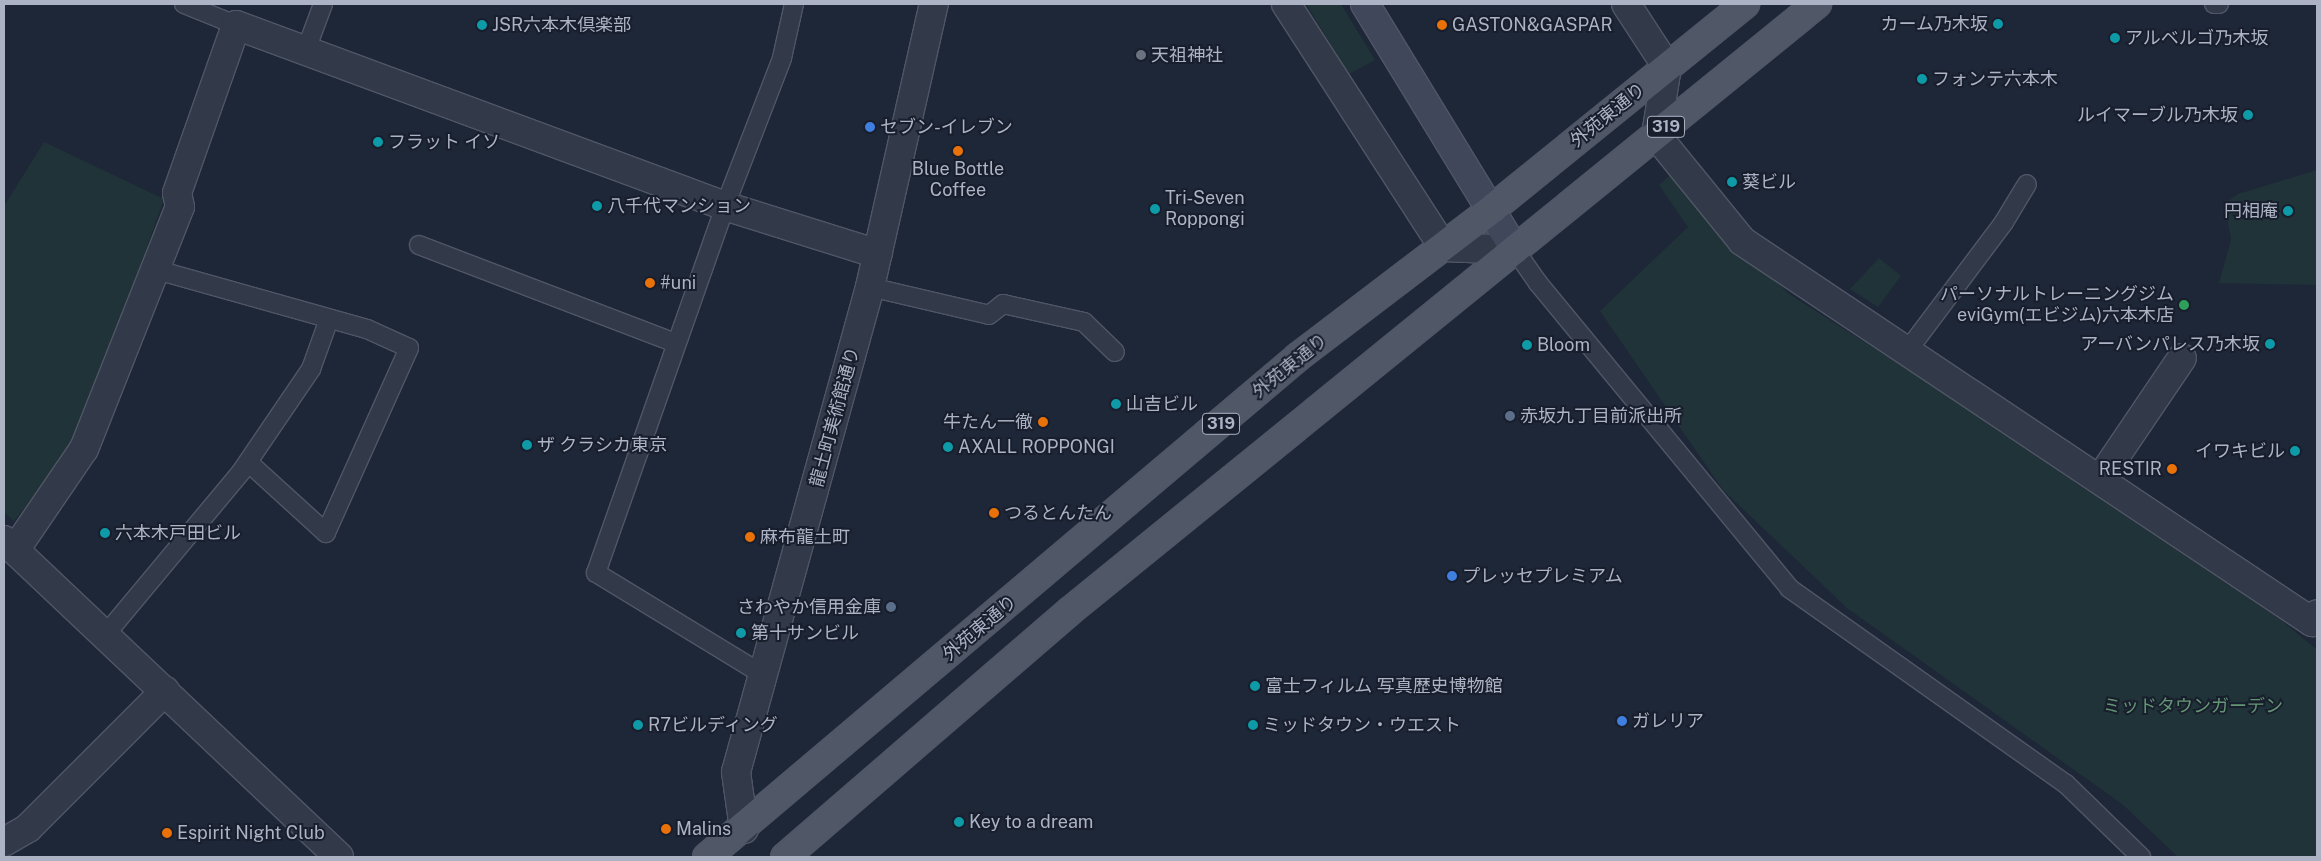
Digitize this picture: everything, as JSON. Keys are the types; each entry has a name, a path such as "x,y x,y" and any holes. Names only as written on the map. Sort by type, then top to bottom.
{"main road":[{"name":"外苑東通り","path":"707,857 744,829 1298,357 1492,209 1745,4"},
{"name":"319","path":"785,857 1070,611 1817,4"}],"street":[{"name":"龍土町美術館通り","path":"744,829 736,772 765,676 870,287 934,4"},
{"path":"1286,4 1443,247 1515,250"},
{"path":"1365,4 1492,209 1515,250"},
{"path":"1626,4 1667,67 1656,135 1742,241 1908,350 2312,622 2317,614"},
{"path":"339,857 106,634 9,545 84,449 157,270 180,207 177,193 236,25 725,206 878,254"},
{"path":"2100,479 2182,358"},
{"path":"4,842 28,828 165,691"}],"lane":[{"path":"184,4 236,25"},
{"path":"306,50 323,4"},
{"path":"765,676 596,573 725,206 782,58 794,4"},
{"path":"2214,4 2219,4"},
{"path":"1908,350 2004,222 2027,184"},
{"path":"418,245 676,343"},
{"path":"1515,250 1538,283 1789,588 2066,784 2141,857"},
{"path":"157,270 368,329 409,348 326,533 248,462"},
{"path":"870,287 989,315 1003,304 1084,322 1115,352"},
{"path":"106,634 248,462 311,369 329,319"}],"green space":[{"path":"1306,4 1341,4 1375,60 1349,74"},
{"path":"44,142 164,199 78,441 14,521 4,512 4,206"},
{"name":"ミッドタウンガーデン","path":"1677,169 1779,271 1772,278 1789,294 1952,398 1991,416 1985,422 2281,620 2317,650 2317,857 2178,857 2122,804 1847,608 1723,490 1600,311 1688,227 1659,185"},
{"path":"2317,170 2317,285 2219,283 2231,240 2225,203 2238,194"},
{"path":"1879,258 1901,276 1878,307 1850,289"}],"place":[{"name":"カーム乃木坂","path":"1998,24"},
{"name":"JSR六本木倶楽部","path":"482,25"},
{"name":"GASTON&GASPAR","path":"1442,25"},
{"name":"アルベルゴ乃木坂","path":"2115,38"},
{"name":"天祖神社","path":"1141,55"},
{"name":"フォンテ六本木","path":"1922,79"},
{"name":"ルイマーブル乃木坂","path":"2248,115"},
{"name":"セブン-イレブン","path":"870,127"},
{"name":"フラット イソ","path":"378,142"},
{"name":"Blue Bottle Coffee","path":"958,151"},
{"name":"葵ビル","path":"1732,182"},
{"name":"八千代マンション","path":"597,206"},
{"name":"Tri-Seven Roppongi","path":"1155,209"},
{"name":"円相庵","path":"2288,211"},
{"name":"#uni","path":"650,283"},
{"name":"パーソナルトレーニングジム eviGym(エビジム)六本木店","path":"2184,305"},
{"name":"アーバンパレス乃木坂","path":"2270,344"},
{"name":"Bloom","path":"1527,345"},
{"name":"山吉ビル","path":"1116,404"},
{"name":"赤坂九丁目前派出所","path":"1510,416"},
{"name":"牛たん一徹","path":"1043,422"},
{"name":"ザ クラシカ東京","path":"527,445"},
{"name":"AXALL ROPPONGI","path":"948,447"},
{"name":"イワキビル","path":"2295,451"},
{"name":"RESTIR","path":"2172,469"},
{"name":"つるとんたん","path":"994,513"},
{"name":"六本木戸田ビル","path":"105,533"},
{"name":"麻布龍土町","path":"750,537"},
{"name":"プレッセプレミアム","path":"1452,576"},
{"name":"さわやか信用金庫","path":"891,607"},
{"name":"第十サンビル","path":"741,633"},
{"name":"富士フィルム 写真歴史博物館","path":"1255,686"},
{"name":"ガレリア","path":"1622,721"},
{"name":"R7ビルディング","path":"638,725"},
{"name":"ミッドタウン・ウエスト","path":"1253,725"},
{"name":"Key to a dream","path":"959,822"},
{"name":"Malins","path":"666,829"},
{"name":"Espirit Night Club","path":"167,833"}]}
